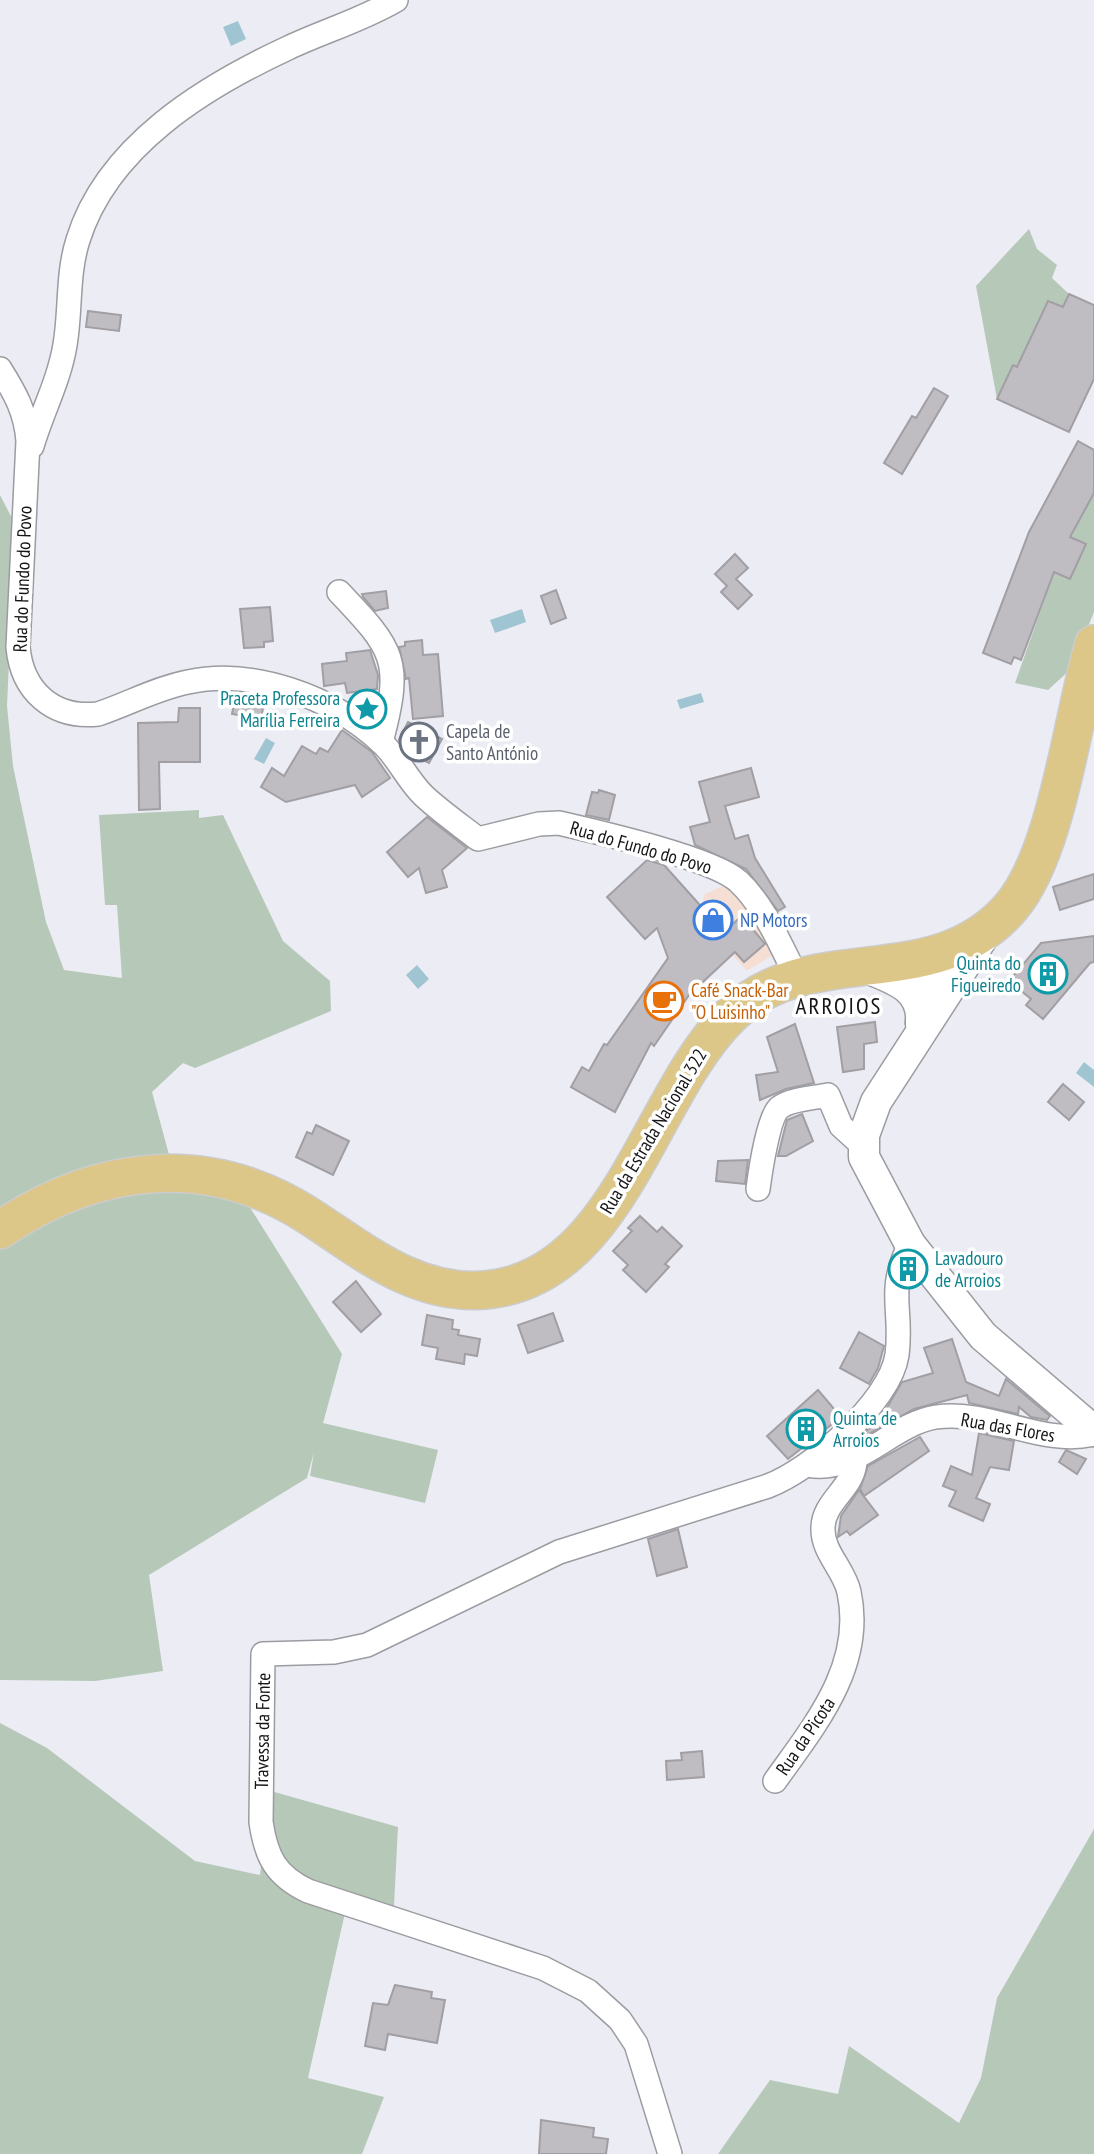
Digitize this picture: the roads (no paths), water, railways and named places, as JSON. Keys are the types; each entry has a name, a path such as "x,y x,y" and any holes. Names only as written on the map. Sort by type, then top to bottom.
{"main road":[{"name":"Rua da Estrada Nacional 322","path":"0,1230 35,1208 83,1186 145,1174 187,1173 231,1181 271,1196 298,1209 371,1258 419,1281 465,1290 513,1284 558,1261 601,1217 697,1057 729,1017 758,994 797,977 931,957 960,946 990,926 1018,897 1042,848 1094,644"}],"street":[{"path":"28,459 62,364 71,269 78,241 94,203 121,162 163,124 246,68 396,0"},
{"name":"Rua do Fundo do Povo","path":"0,369 22,406 27,422 28,459 18,647 24,676 40,698 68,714 83,716 98,714 186,682 242,679 283,689 321,703 359,725 380,742 423,795 478,839 539,824 559,824 704,863 728,873 751,896 797,977"},
{"path":"339,592 381,636 388,651 391,699 380,742"},
{"path":"990,926 870,1113 863,1146 867,1166 910,1244 983,1336 1094,1432"},
{"path":"924,1026 931,957"},
{"path":"864,967 911,990 920,1004 924,1026"},
{"path":"758,1189 762,1160 776,1112 782,1106 828,1095 841,1126 863,1146"},
{"name":"Travessa da Fonte","path":"670,2154 636,2044 620,2020 588,1991 543,1968 308,1891 281,1875 264,1844 261,1822 262,1654 334,1651 367,1645 559,1552 768,1486 808,1465 872,1403 891,1373 897,1349 896,1278 910,1244"},
{"name":"Rua das Flores","path":"808,1465 831,1465 855,1457 918,1423 938,1417 972,1419 1065,1437 1094,1432"},
{"name":"Rua da Picota","path":"775,1781 825,1711 842,1674 850,1633 850,1600 848,1586 825,1544 822,1530 828,1510 852,1479 855,1457"}],"water":[{"path":"238,21 246,39 231,46 223,27"},
{"path":"522,609 526,622 495,633 490,620"},
{"path":"701,693 704,702 680,709 677,700"},
{"path":"266,738 275,743 264,764 254,759"},
{"path":"417,965 429,979 418,989 406,975"},
{"path":"1084,1062 1094,1070 1094,1087 1076,1073"}],"place":[{"name":"Praceta Professora Marília Ferreira","path":"367,709"},
{"name":"Capela de Santo António","path":"419,742"},
{"name":"NP Motors","path":"713,920"},
{"name":"Quinta do Figueiredo","path":"1048,974"},
{"name":"Café Snack-Bar \"O Luisinho\"","path":"664,1001"},
{"name":"Lavadouro de Arroios","path":"908,1269"},
{"name":"Quinta de Arroios","path":"806,1429"}],"district":[{"name":"ARROIOS","path":"839,1005"}]}
